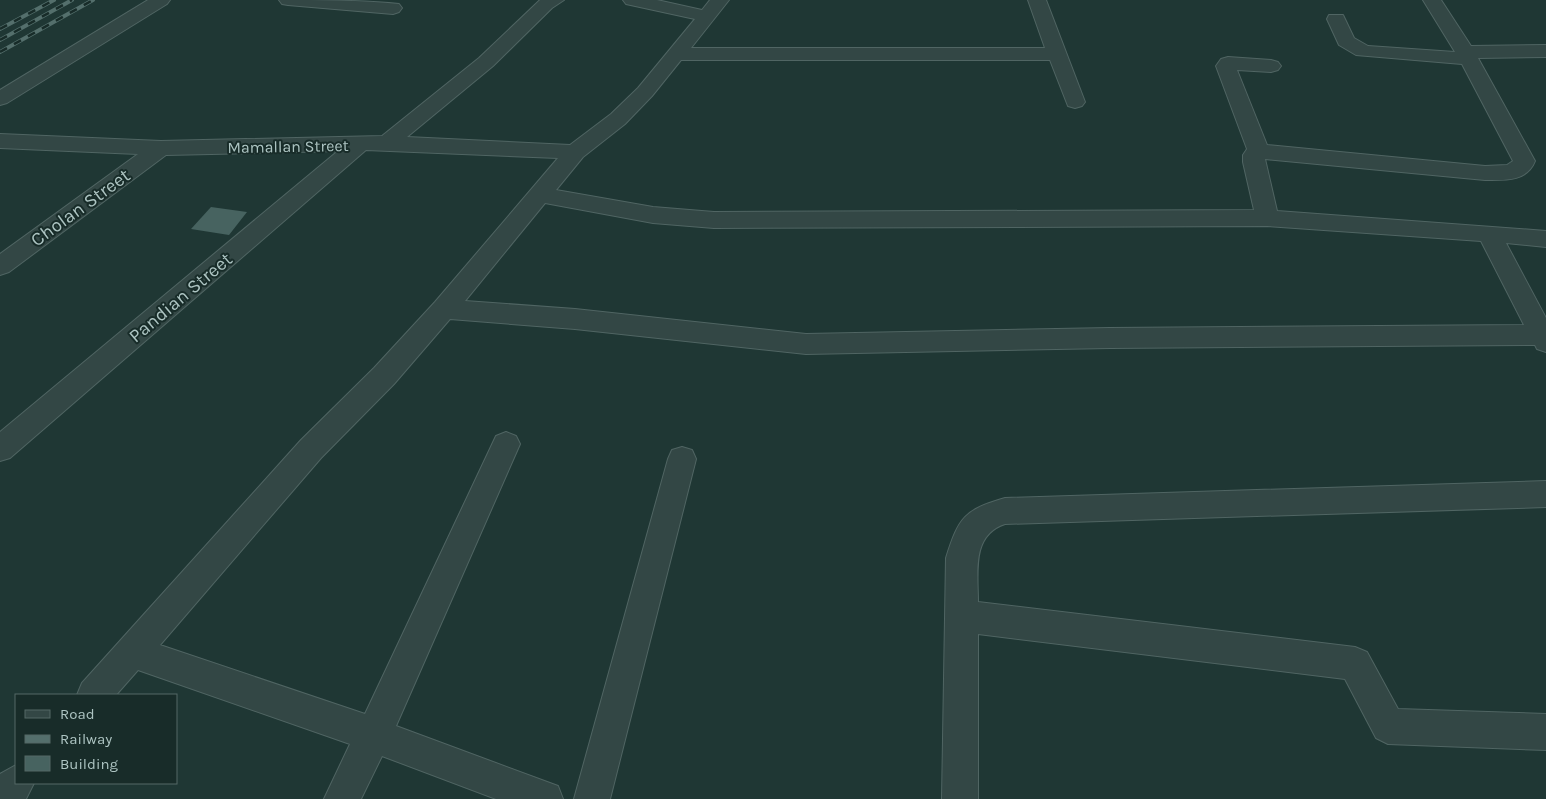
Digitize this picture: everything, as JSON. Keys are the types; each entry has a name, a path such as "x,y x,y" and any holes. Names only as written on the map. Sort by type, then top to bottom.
{"street":[{"path":"0,99 160,0"},
{"path":"288,0 393,8"},
{"path":"387,143 486,62 546,4 555,0"},
{"path":"632,0 713,8"},
{"path":"1037,0 1075,102"},
{"path":"1267,218 1254,162 1254,155 1259,151 1485,174 1518,170 1524,161 1468,55 1432,0"},
{"path":"95,694 311,449 384,376 444,309 575,152 632,106 713,8"},
{"path":"1336,19 1346,41 1362,51 1468,55 1546,51"},
{"path":"674,54 1057,54"},
{"path":"1259,151 1226,66 1228,63 1272,66"},
{"name":"Mamallan Street","path":"0,141 161,148 387,143 575,152"},
{"name":"Pandian Street","path":"0,449 359,145"},
{"name":"Cholan Street","path":"0,266 161,148"},
{"path":"539,194 653,215 714,220 1267,218 1546,238"},
{"path":"444,309 575,319 806,344 1120,338 1544,339 1489,233"},
{"path":"342,799 374,735 506,444"},
{"path":"592,799 682,459"},
{"path":"960,799 962,558 968,535 982,517 1005,511 1546,494"},
{"path":"962,616 1355,664 1388,726 1546,732"},
{"path":"132,652 374,735 545,799"},
{"path":"2,799 15,784"}],"building":[{"path":"211,207 247,212 229,235 191,229"}],"railway":[{"path":"0,29 54,0"},
{"path":"0,40 72,0"},
{"path":"0,52 93,0"}]}
